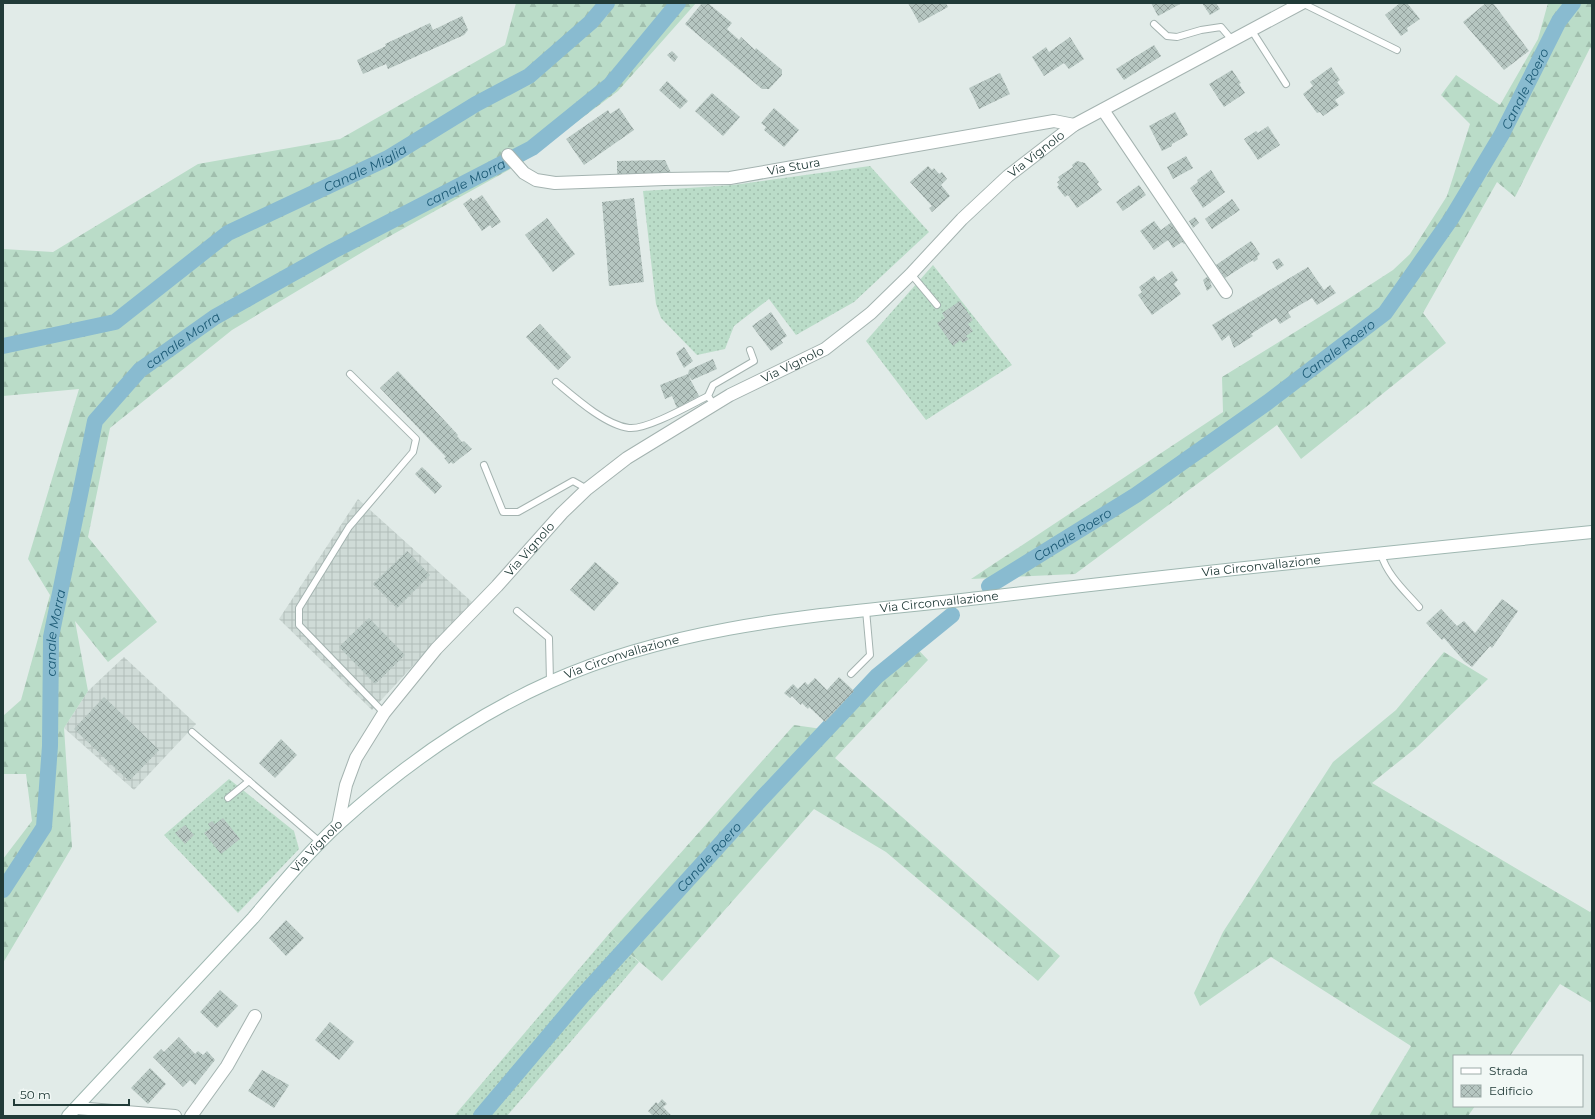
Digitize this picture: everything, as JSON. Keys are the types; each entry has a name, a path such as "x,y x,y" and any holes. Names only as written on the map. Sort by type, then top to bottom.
{"street":[{"name":"Via Vignolo","path":"72,1112 338,825 346,785 356,758 384,713 436,649 497,586 562,513 587,489 628,458 711,401 730,395 825,349 871,313 911,274 962,219 1008,176 1074,125 1302,3"},
{"path":"1103,110 1226,292"},
{"name":"Via Stura","path":"508,155 524,173 536,180 555,183 730,178 1054,121 1074,125"},
{"name":"Via Circonvallazione","path":"338,825 380,788 450,738 504,705 550,682 615,656 670,641 784,619 1162,577 1592,532"},
{"path":"192,1116 227,1066 255,1016"},
{"name":"Via Vignolo","path":"72,1112 175,1116"}],"lane":[{"path":"1302,3 1397,50"},
{"path":"1154,24 1168,36 1177,37 1221,26 1232,40"},
{"path":"1252,31 1286,84"},
{"path":"911,274 937,304"},
{"path":"556,382 580,403 616,425 630,428 650,424 711,401 713,385 754,361 750,350"},
{"path":"350,374 416,439 413,452 349,527 299,608 299,625 384,713"},
{"path":"484,465 503,512 518,512 573,481 587,489"},
{"path":"1381,554 1383,562 1391,575 1419,607"},
{"path":"851,674 870,655 866,610"},
{"path":"518,611 549,638 550,682"},
{"path":"192,732 321,843"},
{"path":"228,798 249,781"}],"shaded area":[{"path":"358,499 472,602 372,710 279,619"},
{"path":"124,657 196,724 134,790 64,728 88,691"}],"green space":[{"path":"516,3 696,3 618,91 523,162 381,241 232,330 110,428 88,537 157,622 108,662 75,621 88,691 64,728 72,847 3,963 3,859 32,821 26,774 3,774 3,716 21,700 50,595 28,559 79,389 3,396 3,249 53,252 198,164 340,139 505,45"},
{"path":"1548,3 1592,3 1592,49 1590,48 1515,197 1497,182 1423,313 1446,343 1301,459 1277,425 1075,574 971,579 1223,412 1222,377 1393,270 1410,254 1447,196 1470,124 1441,95 1456,75 1500,105 1538,39"},
{"path":"870,166 929,232 854,302 796,335 769,299 734,326 725,349 697,355 661,318 656,304 643,191 733,185"},
{"path":"933,265 1012,365 926,420 866,341"},
{"path":"910,641 928,660 835,758 1060,956 1038,981 886,852 814,809 662,981 608,935 794,725 822,729 863,687 871,673"},
{"path":"1444,652 1488,679 1417,747 1372,783 1590,912 1592,910 1592,1003 1560,984 1511,1055 1453,1055 1453,1107 1474,1107 1468,1116 1369,1116 1411,1046 1271,957 1200,1006 1194,993 1223,932 1333,762 1396,710"},
{"path":"229,779 294,831 299,849 238,913 164,835"},
{"path":"608,935 639,962 507,1116 454,1116"}],"building":[{"path":"702,3 708,3 732,23 727,29 739,40 741,37 755,50 756,48 782,70 782,75 769,89 762,89 685,24"},
{"path":"908,3 946,3 948,7 919,23"},
{"path":"1151,3 1182,3 1158,16"},
{"path":"1202,3 1216,3 1220,9 1210,15"},
{"path":"1400,3 1407,3 1420,19 1407,28 1408,31 1401,36 1385,15"},
{"path":"1486,3 1493,3 1529,51 1504,70 1463,22"},
{"path":"462,16 468,30 464,35 388,69 386,64 363,74 357,60 386,46 385,44 430,23 433,30"},
{"path":"1070,37 1084,59 1069,69 1064,63 1044,76 1032,57 1046,47 1049,52"},
{"path":"1154,45 1161,56 1124,80 1116,69"},
{"path":"672,51 678,57 674,62 667,55"},
{"path":"1331,67 1340,80 1337,82 1345,93 1335,100 1339,105 1323,116 1320,112 1317,113 1303,94 1313,86 1310,82"},
{"path":"1232,70 1241,83 1239,84 1245,93 1224,107 1209,84"},
{"path":"1000,73 1010,94 979,109 969,88"},
{"path":"667,81 688,101 680,109 659,90"},
{"path":"712,93 740,117 723,136 695,111"},
{"path":"619,108 634,130 584,165 566,139 608,110 610,114"},
{"path":"774,108 799,130 784,147 764,130 766,127 761,123"},
{"path":"1175,112 1188,135 1162,151 1149,126"},
{"path":"1268,126 1280,145 1258,160 1244,139 1256,131 1258,133"},
{"path":"1186,156 1193,168 1173,179 1167,167"},
{"path":"665,160 671,173 617,176 617,161"},
{"path":"1077,161 1085,163 1099,182 1097,184 1102,190 1077,208 1068,195 1065,197 1057,187 1059,185 1057,182 1060,180 1058,177 1073,167 1072,165"},
{"path":"928,166 932,170 934,168 939,174 942,172 947,179 941,185 950,196 932,212 929,208 932,206 910,182"},
{"path":"1211,170 1225,192 1203,208 1190,188 1198,182 1197,180"},
{"path":"1139,185 1146,195 1123,211 1116,202"},
{"path":"482,195 501,222 492,228 490,225 482,231 463,204 471,198 473,201"},
{"path":"634,198 644,282 609,286 602,202"},
{"path":"1232,199 1240,210 1212,229 1205,219"},
{"path":"1195,217 1199,223 1193,228 1189,221"},
{"path":"547,218 575,254 553,272 525,235"},
{"path":"1154,221 1161,230 1173,221 1189,241 1184,244 1182,242 1173,248 1168,240 1154,250 1140,231"},
{"path":"1251,241 1260,254 1257,257 1258,259 1254,262 1253,260 1225,278 1216,265"},
{"path":"1279,258 1284,265 1277,270 1272,262"},
{"path":"1308,267 1324,290 1330,285 1336,293 1317,305 1312,298 1288,312 1291,317 1280,324 1276,318 1251,334 1253,336 1234,348 1229,335 1222,341 1212,325"},
{"path":"1172,271 1178,280 1174,284 1181,294 1152,315 1138,295 1142,292 1139,287 1154,276 1158,281"},
{"path":"1208,276 1212,287 1207,291 1203,280"},
{"path":"960,301 973,320 968,324 973,331 966,336 969,339 963,343 960,340 953,346 937,323 945,318 942,313"},
{"path":"771,312 787,336 781,340 783,343 771,351 752,326"},
{"path":"540,324 571,357 558,370 526,337"},
{"path":"684,347 693,361 684,368 676,353"},
{"path":"713,359 717,369 692,380 688,375 699,396 677,408 672,396 665,399 660,385 688,374 689,370"},
{"path":"398,371 458,435 457,436 462,442 464,441 472,449 453,464 451,462 449,464 444,458 446,457 380,388"},
{"path":"422,467 442,486 435,494 415,474"},
{"path":"407,551 430,575 397,608 373,584"},
{"path":"595,562 619,583 594,611 570,590"},
{"path":"1502,599 1518,611 1492,648 1490,646 1472,667 1464,661 1444,638 1442,640 1426,623 1441,609 1457,626 1464,621 1475,633"},
{"path":"369,618 405,655 375,684 339,647"},
{"path":"839,677 854,691 825,722 809,707 808,709 802,703 801,705 792,696 790,698 784,693 793,684 798,689 805,682 808,685 815,678 827,690"},
{"path":"104,697 159,750 129,781 74,729"},
{"path":"281,739 297,755 275,778 259,763"},
{"path":"223,818 240,839 221,854 204,833 211,828 208,824 212,821 215,824"},
{"path":"185,825 194,835 185,844 175,833"},
{"path":"286,920 304,938 286,956 269,938"},
{"path":"220,990 238,1006 217,1028 200,1012"},
{"path":"330,1022 354,1042 339,1060 315,1040"},
{"path":"179,1037 195,1054 198,1051 203,1055 207,1051 215,1060 195,1085 190,1080 183,1087 153,1057 161,1049 164,1052"},
{"path":"150,1068 166,1084 148,1104 131,1088"},
{"path":"262,1070 289,1085 274,1108 248,1091"},
{"path":"662,1099 667,1104 663,1107 672,1116 653,1116 648,1111 656,1102 658,1104"}],"waterway":[{"name":"Canale Miglia","path":"3,346 115,322 228,233 388,158 476,104 529,76 591,22 607,3"},
{"name":"canale Morra","path":"3,890 44,827 50,746 51,637 95,421 140,370 215,317 333,251 532,148 610,85 678,3"},
{"name":"Canale Roero","path":"989,586 1136,495 1268,402 1385,313 1451,219 1502,134 1559,21 1573,3"},
{"name":"Canale Roero","path":"481,1116 583,995 764,796 877,676 952,615"}]}
